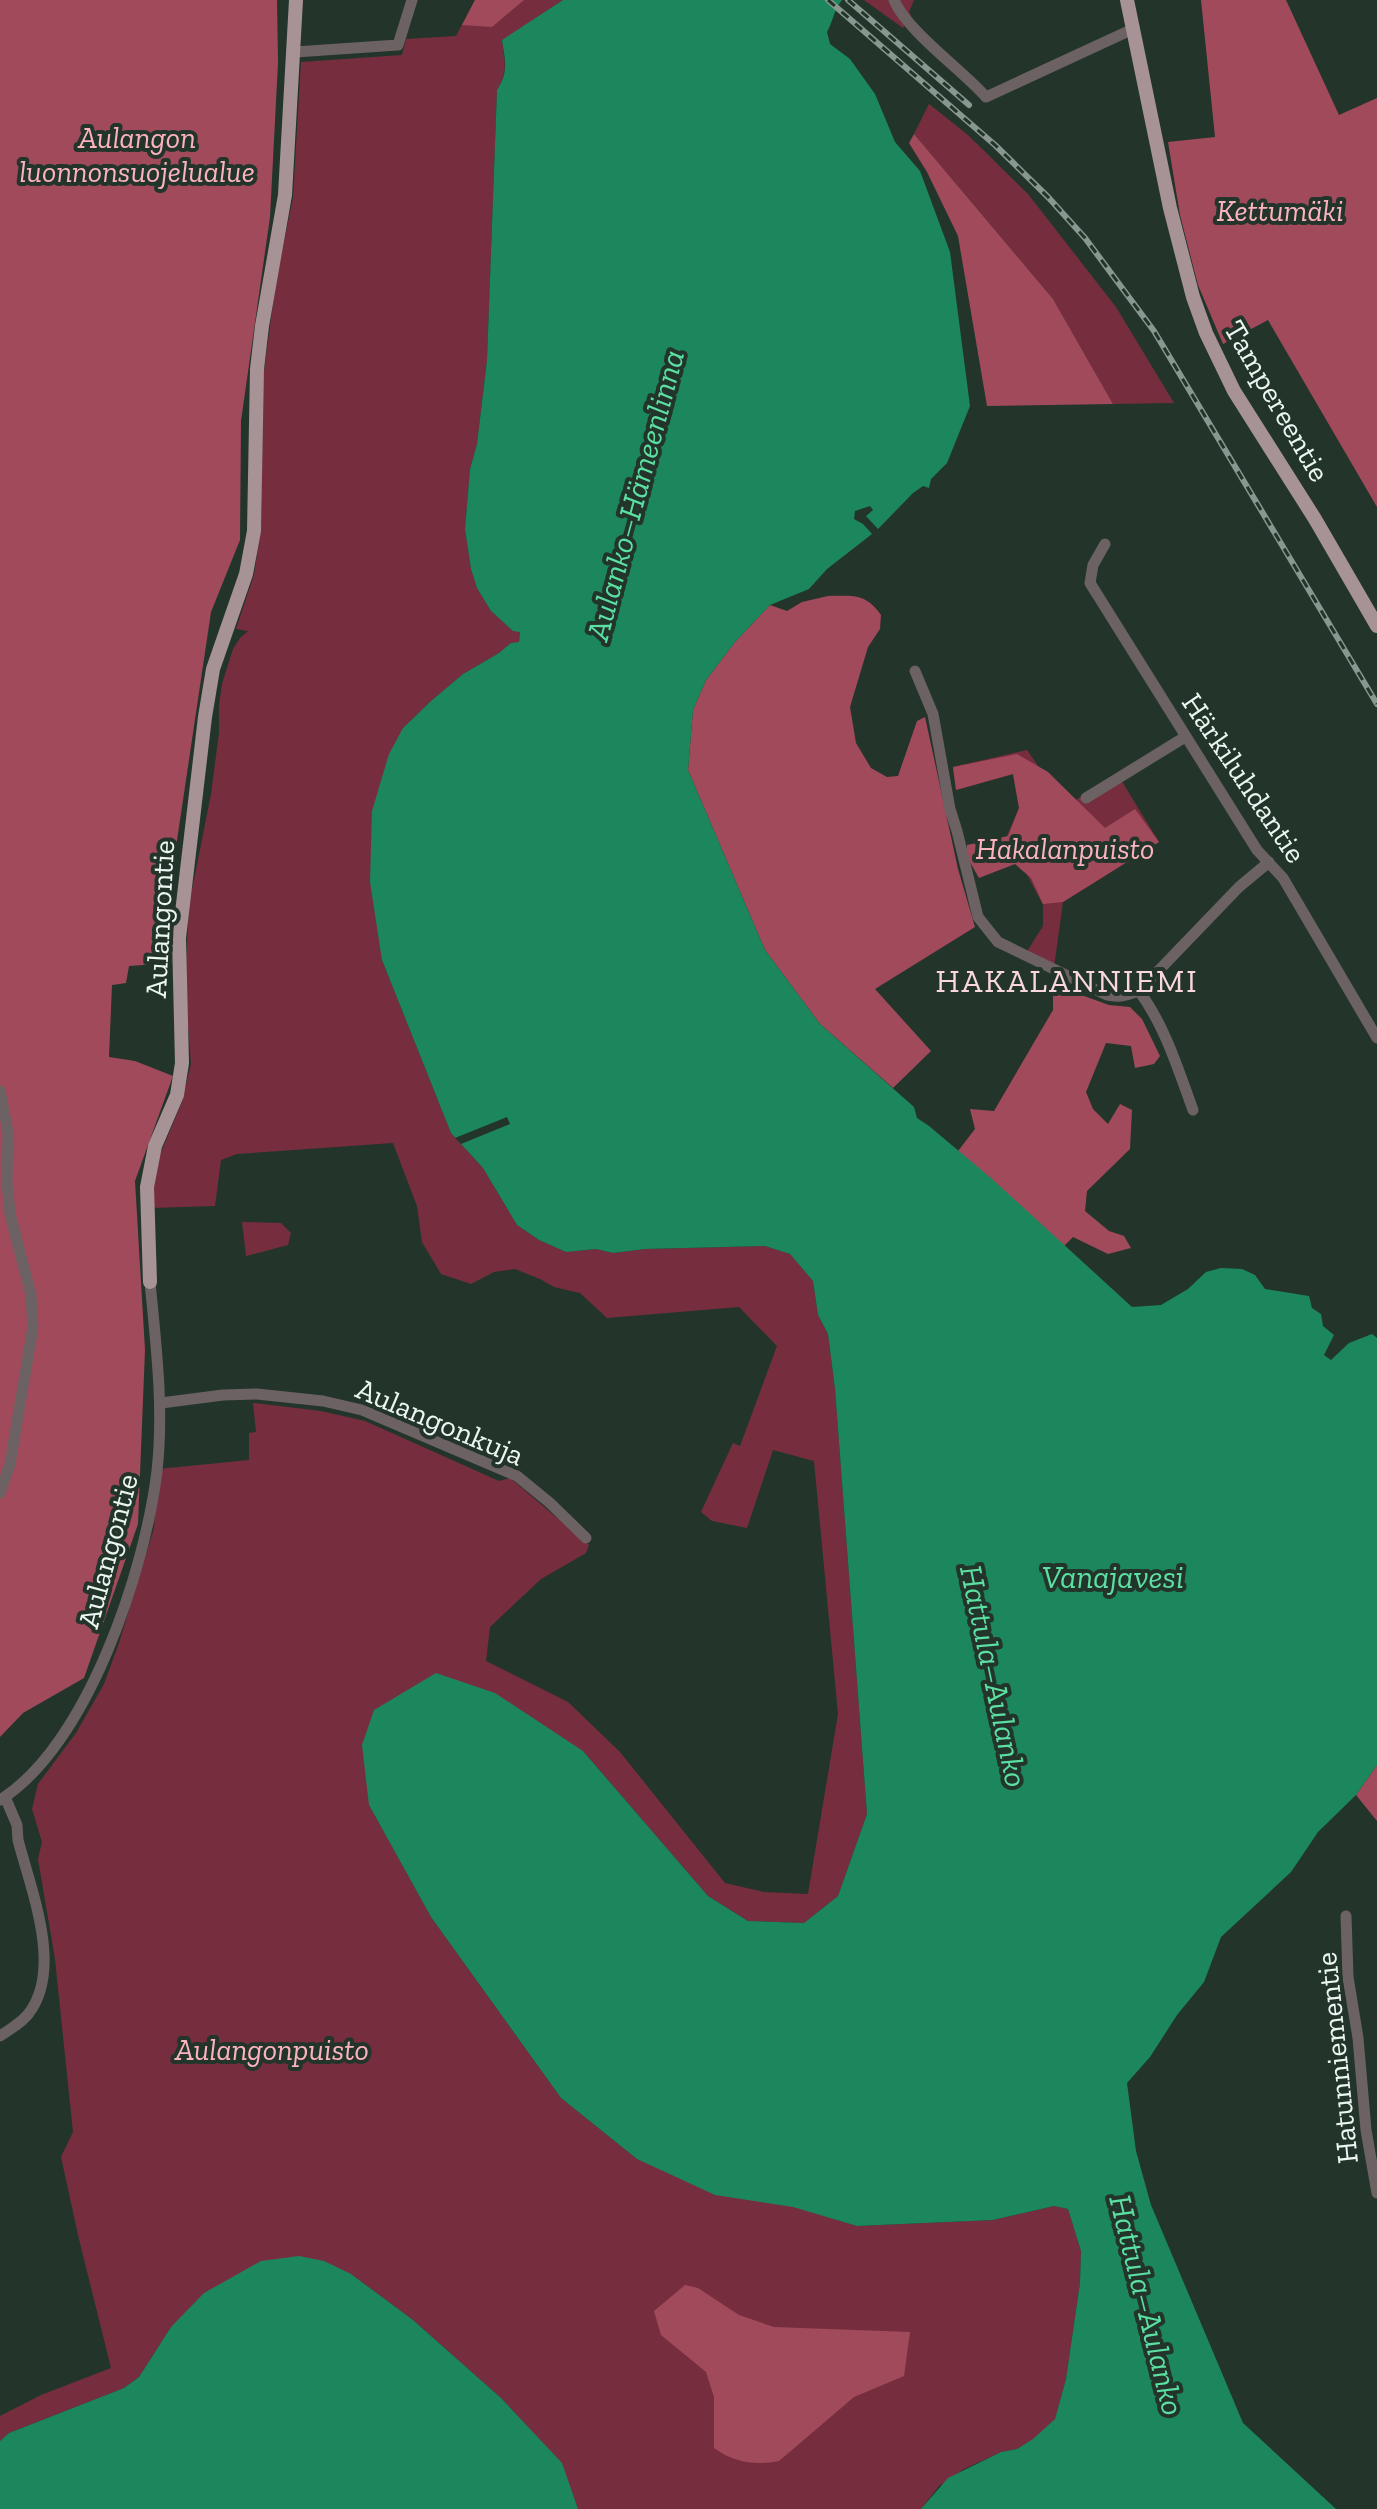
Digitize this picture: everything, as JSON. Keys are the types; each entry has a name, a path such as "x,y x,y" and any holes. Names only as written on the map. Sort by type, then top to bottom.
{"main road":[{"name":"Aulangontie","path":"150,1282 147,1187 155,1146 177,1095 182,1063 179,938 205,717 213,669 246,574 254,531 257,369 285,195 296,0"},
{"name":"Tampereentie","path":"1127,0 1170,208 1193,297 1206,333 1234,391 1315,519 1377,626"}],"street":[{"path":"295,52 398,45 412,0"},
{"path":"894,0 901,13 986,97 1133,29"},
{"name":"Härkiluhdantie","path":"1105,544 1093,565 1090,583 1257,850 1283,878 1377,1038"},
{"path":"915,671 933,714 950,809 978,917 998,942 1107,995 1116,997 1139,991 1229,897 1269,862"},
{"path":"1086,798 1185,737"},
{"path":"1139,991 1176,1061 1193,1110"},
{"path":"0,1091 8,1132 10,1214 31,1295 33,1327 10,1464 0,1493"},
{"name":"Aulangontie","path":"2,1799 55,1746 87,1695 111,1643 133,1578 151,1510 161,1403 150,1282"},
{"name":"Aulangonkuja","path":"161,1403 257,1394 323,1401 362,1410 517,1476 586,1538"},
{"path":"0,2036 30,2012 44,1979 41,1931 17,1825 2,1799"},
{"name":"Hatunniementie","path":"1346,1916 1348,1977 1358,2038 1366,2130 1377,2193"}],"green space":[{"name":"Aulangon luonnonsuojelualue","path":"0,0 277,0 278,63 270,217 241,421 240,540 211,612 172,874 172,963 129,966 126,983 112,985 109,1057 135,1061 173,1076 135,1181 145,1350 138,1524 84,1678 23,1713 0,1737"},
{"name":"Aulangonpuisto","path":"475,0 563,0 502,41 505,66 497,90 487,360 477,444 470,469 465,529 477,588 491,611 513,631 520,631 519,643 511,643 463,674 403,728 382,960 451,1133 483,1168 517,1225 539,1240 566,1252 596,1249 613,1253 645,1249 765,1246 790,1254 813,1281 818,1315 828,1334 835,1389 867,1814 838,1896 804,1923 748,1921 708,1896 583,1751 369,1805 431,1917 561,2098 637,2159 857,2226 993,2220 1054,2206 1068,2209 1081,2251 1080,2283 1066,2379 1055,2419 1033,2440 1017,2449 1001,2452 964,2469 939,2486 921,2509 578,2509 561,2463 501,2398 413,2320 351,2274 171,2327 139,2377 124,2388 9,2433 0,2441 0,2416 41,2395 111,2368 61,2157 73,2132 55,1959 38,1859 42,1842 32,1809 38,1784 76,1733 104,1684 154,1528 158,1469 249,1460 249,1433 256,1432 253,1403 321,1411 365,1421 499,1481 510,1478 589,1545 586,1553 541,1579 490,1627 486,1661 568,1702 620,1752 725,1883 764,1892 808,1894 838,1714 814,1461 773,1450 747,1528 712,1521 701,1512 733,1443 740,1446 777,1346 739,1307 607,1318 580,1293 554,1287 515,1269 494,1272 471,1284 441,1274 422,1242 417,1206 393,1143 237,1154 221,1160 215,1206 151,1208 151,1190 159,1157 182,1102 191,1064 185,987 189,905 211,794 222,684 233,649 248,631 236,629 254,575 261,529 263,379 276,281 293,198 301,62 402,55 406,39 456,36"},
{"path":"475,0 524,0 492,27 462,25"},
{"path":"864,0 914,0 909,12 911,15 903,28"},
{"name":"Kettumäki","path":"1201,0 1286,0 1339,115 1377,98 1377,507 1268,320 1223,344 1198,285 1180,215 1168,142 1215,137"},
{"path":"929,104 968,135 1028,194 1116,307 1174,403 1113,404 1053,299 914,134"},
{"path":"914,134 1053,299 1113,404 987,406 958,236 927,172 909,143"},
{"path":"828,596 864,599 881,615 880,629 868,647 850,707 856,743 871,768 887,777 898,776 917,721 925,717 958,869 975,927 875,989 931,1051 893,1088 820,1024 765,950 688,770 693,710 706,680 735,642 770,605 787,611 802,602"},
{"name":"Hakalanpuisto","path":"1027,750 1066,806 1121,780 1159,842 1063,902 1054,967 1026,953 1043,926 1043,905 1007,836 1019,808 1013,774 956,790 953,767"},
{"name":"Hakalanpuisto","path":"1017,754 1048,772 1105,828 1135,809 1159,842 1063,902 1043,904 1031,878 1015,864 979,878 967,857 967,845 1008,836 1019,808 1013,774 956,790 953,767"},
{"path":"1059,987 1109,1005 1130,1007 1142,1019 1160,1056 1154,1064 1135,1068 1131,1046 1106,1043 1086,1092 1093,1109 1108,1124 1120,1104 1132,1110 1130,1149 1087,1191 1085,1211 1109,1231 1124,1236 1131,1248 1108,1254 1073,1237 1064,1246 958,1151 975,1129 970,1109 994,1111 1053,1010 1053,995"},
{"path":"242,1222 281,1223 291,1233 288,1245 246,1256"},
{"path":"1377,1765 1377,1821 1356,1795"},
{"path":"685,2285 698,2288 739,2315 774,2327 910,2332 904,2376 854,2397 779,2461 753,2463 729,2457 714,2448 714,2397 706,2372 661,2335 654,2311"}],"water":[{"name":"Vanajavesi","path":"563,0 842,0 827,32 830,44 850,59 875,94 895,142 920,171 950,252 970,406 947,463 931,479 929,488 923,486 913,493 878,529 866,516 873,510 870,506 855,511 854,519 872,534 827,569 809,589 770,605 735,642 706,680 693,710 688,770 765,950 820,1024 914,1107 917,1118 991,1178 1132,1307 1161,1305 1188,1289 1206,1272 1221,1268 1242,1269 1255,1275 1265,1289 1309,1296 1312,1308 1321,1314 1323,1326 1334,1335 1324,1355 1331,1360 1349,1343 1372,1334 1377,1338 1377,1765 1356,1795 1318,1832 1291,1872 1221,1937 1204,1982 1177,2015 1150,2057 1127,2083 1136,2151 1151,2205 1243,2423 1336,2509 921,2509 948,2478 1001,2452 1017,2449 1055,2419 1066,2379 1080,2283 1081,2251 1068,2209 1054,2206 993,2220 857,2226 793,2207 715,2195 637,2159 561,2098 431,1917 369,1805 362,1745 374,1710 436,1673 495,1693 583,1751 708,1896 748,1921 804,1923 838,1896 867,1814 835,1389 828,1334 818,1315 813,1281 790,1254 765,1246 645,1249 613,1253 596,1249 566,1252 539,1240 517,1225 483,1168 451,1133 382,960 370,882 372,811 389,754 403,728 431,701 463,674 511,643 519,642 520,632 513,631 491,611 477,588 465,529 470,469 477,444 487,360 497,90 505,66 502,40"},
{"path":"299,2256 324,2261 351,2274 413,2320 501,2398 562,2463 578,2509 0,2509 0,2441 9,2433 124,2388 139,2377 171,2327 204,2293 261,2261"}],"pier":[{"path":"507,1117 510,1124 461,1144 455,1138"}],"railway":[{"path":"828,0 995,145 1085,238 1154,331 1377,704"},
{"path":"848,0 969,105"}],"district":[{"name":"HAKALANNIEMI","path":"1067,981"}],"water label":[{"name":"Aulanko–Hämeenlinna","path":"635,495"},
{"name":"Hattula–Aulanko","path":"994,1676"},
{"name":"Hattula–Aulanko","path":"1147,2305"}]}
